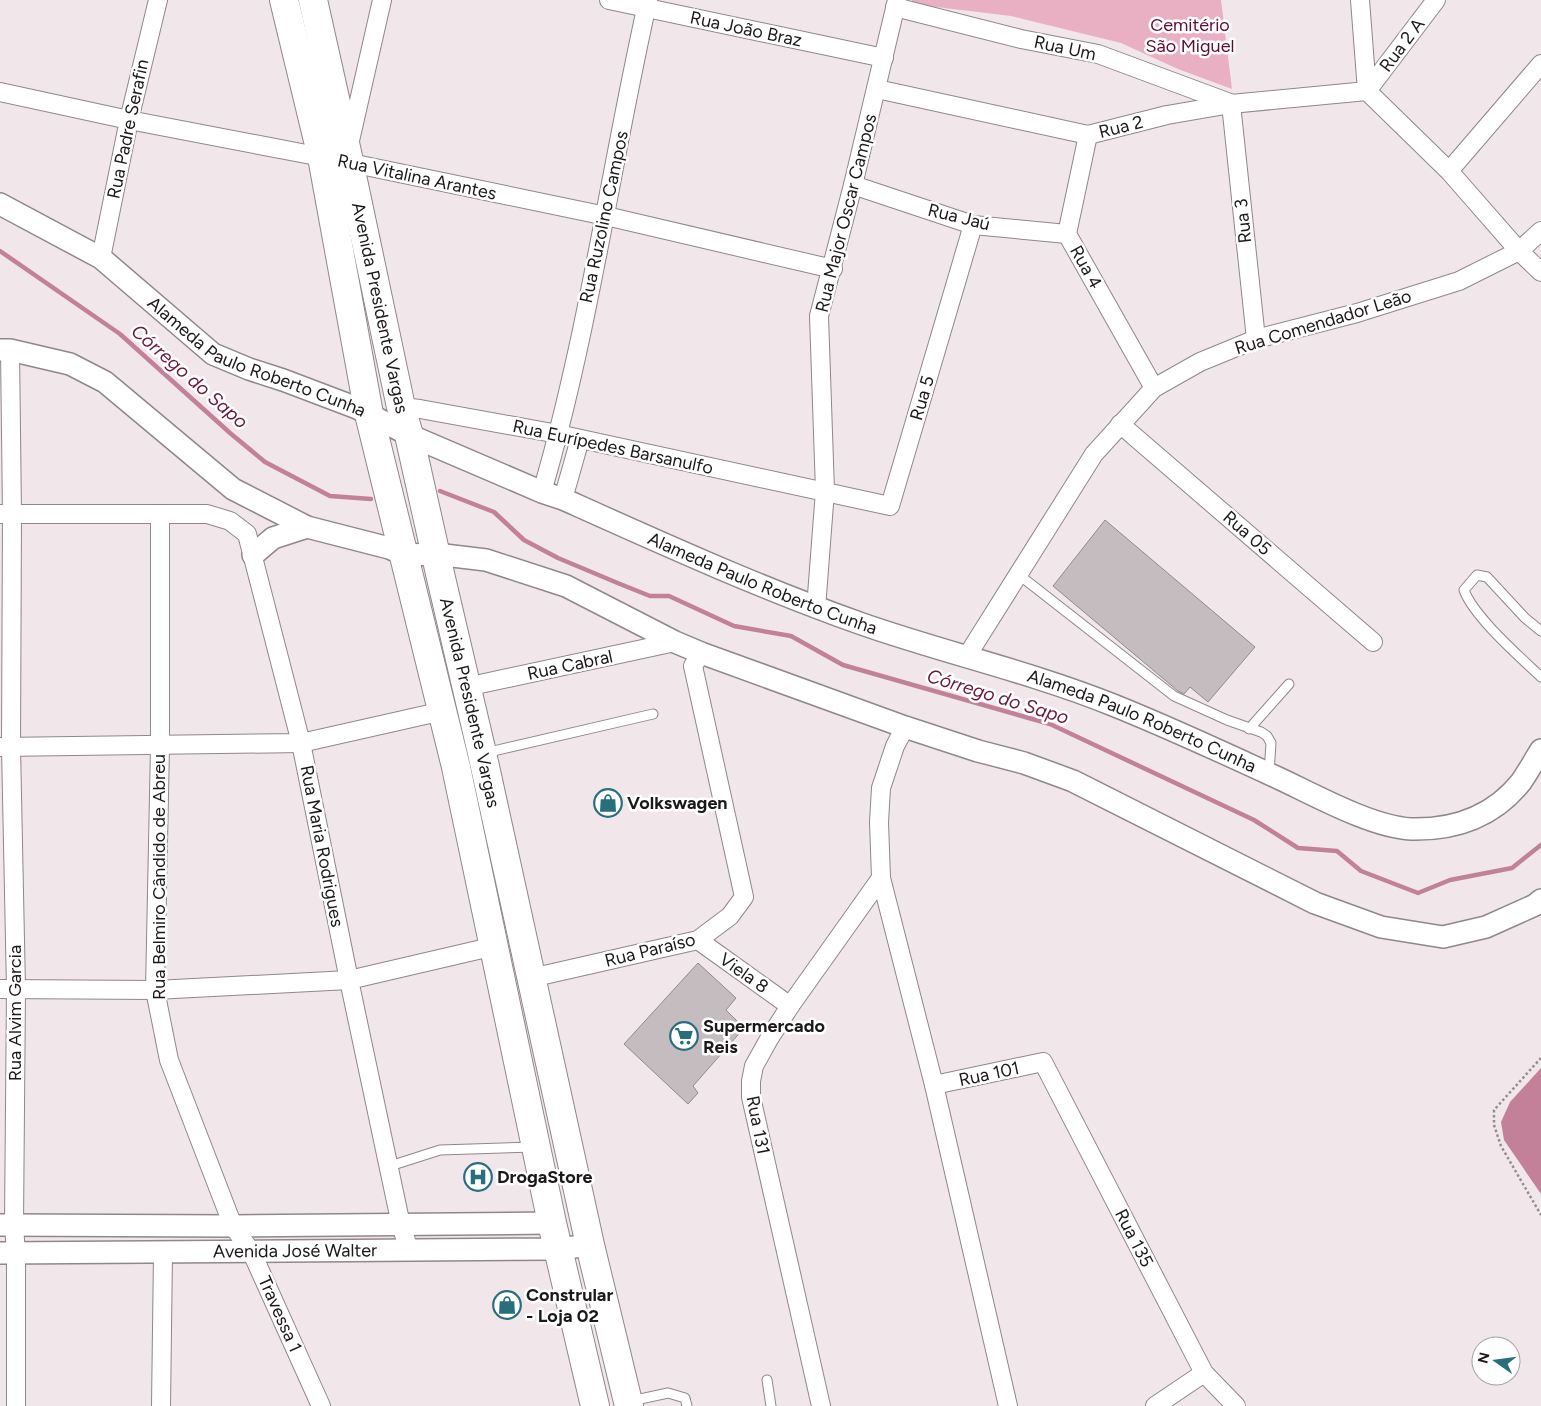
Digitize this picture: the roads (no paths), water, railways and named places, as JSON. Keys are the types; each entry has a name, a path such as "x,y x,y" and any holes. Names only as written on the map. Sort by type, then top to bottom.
{"main road":[{"name":"Avenida Presidente Vargas","path":"284,0 339,158 409,435 482,753 590,1245 628,1404"},
{"name":"Avenida Presidente Vargas","path":"313,0 339,158 369,414 443,712 495,946 555,1236 595,1406"}],"street":[{"name":"Rua Padre Serafin","path":"101,258 129,120 158,0"},
{"path":"339,158 382,0"},
{"name":"Rua João Braz","path":"609,0 647,4 884,58"},
{"path":"1360,0 1367,91 1449,171 1519,251 1541,272"},
{"name":"Rua 2 A","path":"1367,91 1436,0"},
{"name":"Rua Ruzolino Campos","path":"542,492 558,434 606,216 647,4"},
{"name":"Rua Major Oscar Campos","path":"816,608 825,491 819,316 854,185 896,4"},
{"name":"Rua Um","path":"896,4 1021,39 1098,54 1231,104"},
{"path":"1449,171 1541,64"},
{"name":"Rua 2","path":"877,89 1088,135 1167,115 1231,104 1367,91"},
{"name":"Rua Vitalina Arantes","path":"0,92 129,120 339,158 606,216 833,269"},
{"name":"Rua 3","path":"1231,104 1256,339"},
{"name":"Rua 4","path":"1088,135 1067,234 1154,388"},
{"name":"Rua Jaú","path":"854,185 973,225 1067,234"},
{"name":"Alameda Paulo Roberto Cunha","path":"0,204 101,258 213,354 369,414 409,435 542,492 563,499 701,561 816,608 1111,704 1337,806 1375,821 1408,829 1440,828 1470,821 1501,803 1521,782 1541,750"},
{"name":"Rua 5","path":"825,491 890,506 973,225"},
{"name":"Rua Comendador Leão","path":"967,656 1094,454 1154,388 1200,362 1256,339 1357,313 1459,281 1519,251 1541,230"},
{"path":"5,350 70,364 104,382 234,490 308,527 389,548 405,555 436,554 486,560 566,586 674,642 701,653 905,727 978,751 1024,763 1073,781 1315,903 1382,927 1443,937 1486,927 1535,905 1541,900"},
{"name":"Rua Alvim Garcia","path":"5,350 5,747 8,989 7,1225 16,1406"},
{"name":"Rua Eurípedes Barsanulfo","path":"401,407 558,434 825,491"},
{"name":"Rua 05","path":"1120,424 1373,642"},
{"path":"563,499 580,439"},
{"name":"Rua Maria Rodrigues","path":"6,514 207,514 230,521 247,534 301,743 349,980 409,1250"},
{"name":"Rua Belmiro Cândido de Abreu","path":"160,514 160,746 155,990 169,1060 233,1226"},
{"path":"253,555 272,538 308,527"},
{"name":"Rua Cabral","path":"466,687 674,642"},
{"name":"Rua Paraíso","path":"530,978 698,940 730,916 744,897 693,666 701,653"},
{"path":"5,747 301,743 443,712"},
{"path":"905,727 895,746 881,788 879,822 881,878 934,1085 1008,1406"},
{"name":"Rua 131","path":"821,1406 751,1097 750,1081 754,1066 790,1006 881,878"},
{"name":"Viela 8","path":"698,940 790,1006"},
{"path":"8,989 155,990 349,980 495,946"},
{"name":"Rua 101","path":"934,1085 1043,1062"},
{"name":"Rua 135","path":"1043,1062 1204,1373 1236,1406"},
{"name":"Avenida José Walter","path":"7,1225 402,1225 555,1236 590,1245"},
{"name":"Travessa 1","path":"233,1226 252,1253 321,1406"},
{"name":"Avenida José Walter","path":"8,1254 409,1250 555,1236"},
{"path":"161,1406 163,1253"},
{"path":"1155,1406 1204,1373"}],"lane":[{"path":"1018,574 1174,696 1267,736 1271,743 1269,774"},
{"path":"1541,631 1525,618 1487,576 1477,576 1464,590 1468,600 1492,628 1541,677"},
{"path":"1249,729 1289,684"},
{"path":"482,753 653,714"},
{"path":"390,1166 440,1150 537,1147"},
{"path":"767,1380 771,1406"},
{"path":"628,1404 668,1393 686,1398 687,1406"}],"waterway":[{"name":"Córrego do Sapo","path":"0,251 120,334 265,462 330,496 371,499"},
{"name":"Córrego do Sapo","path":"440,491 494,512 524,540 558,558 620,584 650,596 669,596 734,626 791,636 843,665 1050,724 1254,820 1298,848 1337,851 1361,871 1418,893 1450,880 1512,868 1541,845"}],"place":[{"name":"Volkswagen","path":"608,803"},
{"name":"Supermercado Reis","path":"684,1036"},
{"name":"DrogaStore","path":"478,1177"},
{"name":"Constrular - Loja 02","path":"507,1305"}],"park label":[{"name":"Cemitério São Miguel","path":"1190,35"}]}
